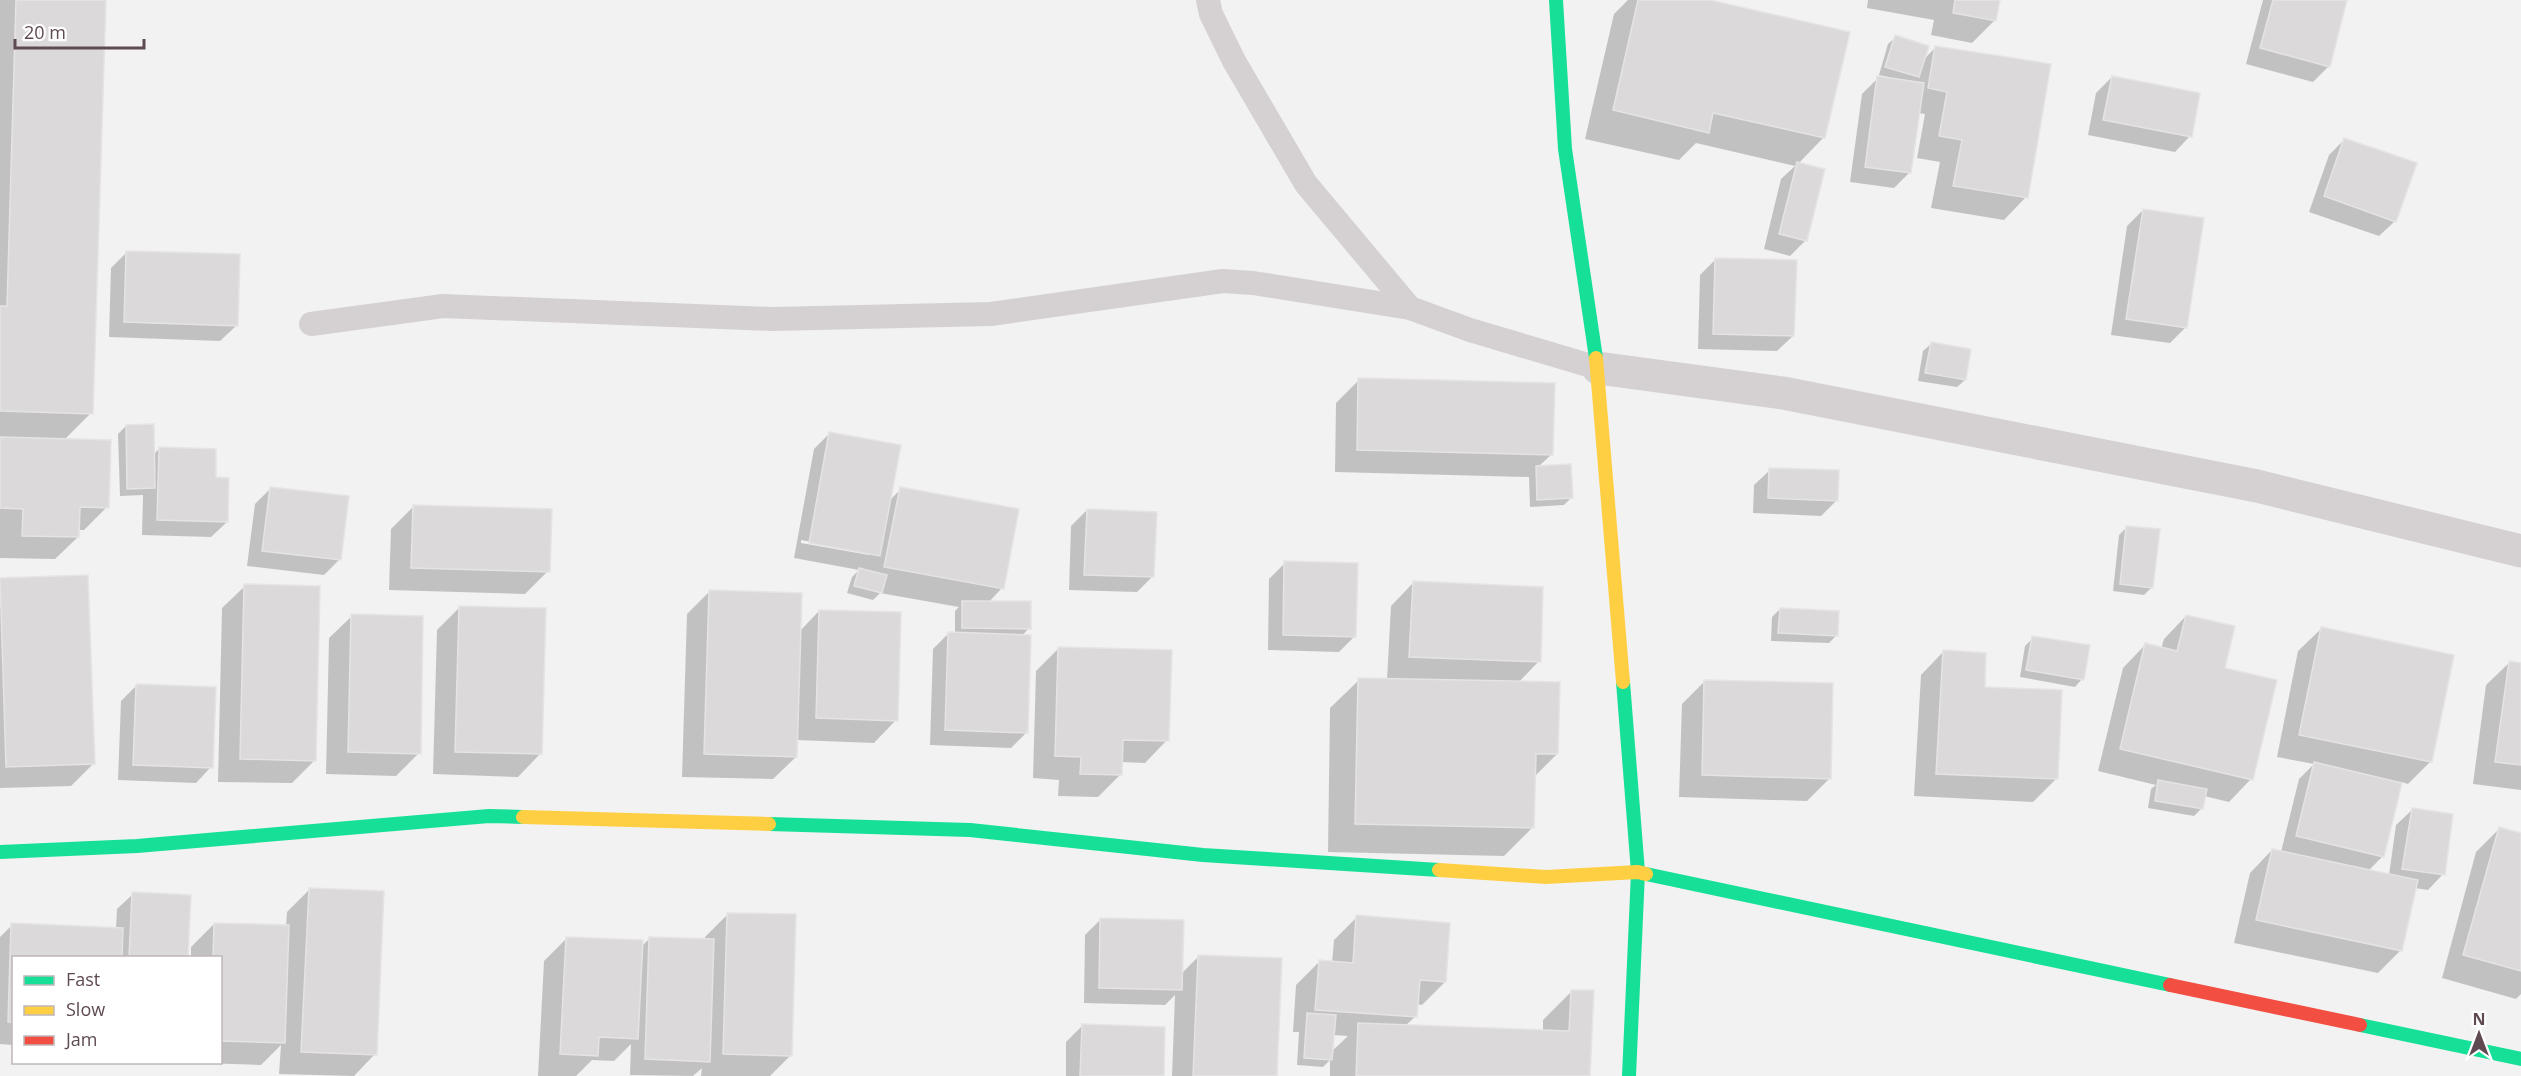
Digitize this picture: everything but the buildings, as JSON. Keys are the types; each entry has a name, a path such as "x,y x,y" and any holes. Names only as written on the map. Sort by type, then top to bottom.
{"street":[{"path":"1556,0 1565,149 1598,368 1638,872 1629,1076"},
{"path":"1598,368 1783,393 2257,486 2521,551"},
{"path":"0,852 137,846 489,816 970,830 1203,855 1546,877 1638,872 2521,1059"}],"lane":[{"path":"1208,0 1211,14 1234,61 1306,184 1410,308"},
{"path":"311,324 443,306 772,319 991,314 1223,281 1253,283 1410,308 1470,330 1598,368"}],"traffic: fast":[{"path":"1556,0 1565,149 1596,358"},
{"path":"1623,682 1638,872 1629,1076"},
{"path":"0,852 137,846 489,816 523,817"},
{"path":"769,824 970,830 1203,855 1439,870"},
{"path":"1646,874 2170,985"},
{"path":"2360,1025 2521,1059"}],"traffic: slow":[{"path":"1596,358 1623,682"},
{"path":"523,817 769,824"},
{"path":"1439,870 1546,877 1638,872 1646,874"}],"traffic: jam":[{"path":"2170,985 2360,1025"}]}
